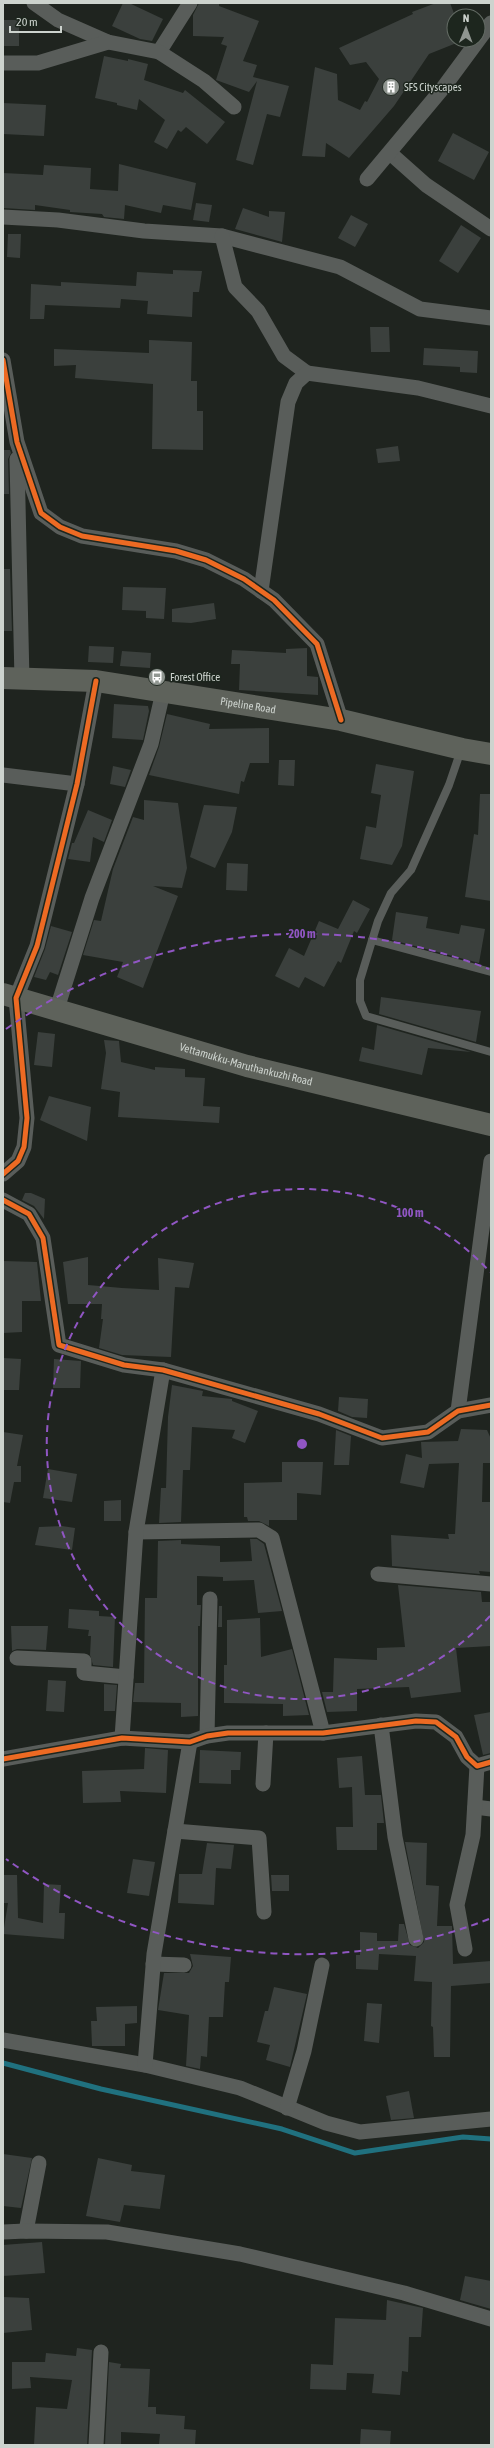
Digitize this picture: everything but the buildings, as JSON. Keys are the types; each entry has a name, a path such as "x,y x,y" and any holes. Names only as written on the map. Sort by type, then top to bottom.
{"main road":[{"name":"Pipeline Road","path":"13,679 96,681 342,720 462,750 491,754"},
{"name":"Vettamukku-Maruthankuzhi Road","path":"9,996 56,1012 247,1066 491,1125"}],"street":[{"path":"34,3 58,20 108,42 159,52 204,81 234,107"},
{"path":"159,52 190,3"},
{"path":"367,179 379,162 390,153 491,23"},
{"path":"3,63 38,63 108,42"},
{"path":"390,153 426,185 491,228"},
{"path":"3,217 58,220 144,232 222,236 340,267 420,309 491,318"},
{"path":"222,236 235,287 258,311 284,356 307,373 418,388 491,406"},
{"path":"3,360 17,442 41,513 60,527 82,536 176,551 206,560 244,579 262,591 274,600 317,644 342,720"},
{"path":"262,591 288,402 296,383 307,373"},
{"path":"13,679 17,442"},
{"path":"3,1174 18,1161 24,1147 27,1118 9,996 37,946 77,784 96,681"},
{"path":"56,1012 92,898 151,744 163,692"},
{"path":"3,775 77,784"},
{"path":"458,1411 491,1162"},
{"path":"3,1200 30,1214 43,1238 59,1345 124,1365 163,1370 319,1414 382,1438 428,1432 458,1411 491,1405"},
{"path":"122,1738 136,1532 163,1370"},
{"path":"136,1532 259,1530 272,1538 323,1733"},
{"path":"378,1574 491,1584"},
{"path":"207,1736 210,1599"},
{"path":"17,1658 84,1661 84,1673 126,1677"},
{"path":"3,1759 122,1738 190,1742 207,1736 228,1733 323,1733 416,1721 436,1722 456,1737 467,1757 484,1764 475,1807 473,1835 457,1905 465,1949"},
{"path":"381,1725 396,1837 416,1939"},
{"path":"263,1784 266,1733"},
{"path":"145,2065 153,1964 190,1742"},
{"path":"475,1807 491,1809"},
{"path":"175,1831 259,1838 264,1912"},
{"path":"153,1964 184,1965"},
{"path":"288,2108 304,2051 322,1965"},
{"path":"3,2040 145,2065 240,2088 326,2123 360,2132 491,2119"},
{"path":"26,2230 39,2163"},
{"path":"3,2232 26,2230 107,2232 240,2254 404,2293 491,2319"},
{"path":"96,2445 101,2352"}],"lane":[{"path":"462,750 449,784 411,870 391,893 372,940 360,980 360,1001 366,1016 491,1052"},
{"path":"372,940 491,972"}],"waterway":[{"path":"3,2063 101,2089 282,2129 355,2153 463,2137 491,2139"}],"cycle path":[{"path":"3,360 17,442 41,513 60,527 82,536 176,551 206,560 244,579 274,600 317,644 341,720"},
{"path":"3,1174 18,1161 24,1147 27,1118 16,998 37,946 77,784 96,681"},
{"path":"3,1200 29,1214 43,1238 59,1345 124,1365 163,1370 319,1414 382,1438 428,1432 458,1411 491,1405"},
{"path":"3,1759 122,1738 190,1742 207,1736 228,1733 323,1733 416,1721 436,1722 456,1737 467,1757 477,1766 491,1762"}],"place":[{"name":"SFS Cityscapes","path":"391,87"},
{"name":"Forest Office","path":"157,677"}]}
